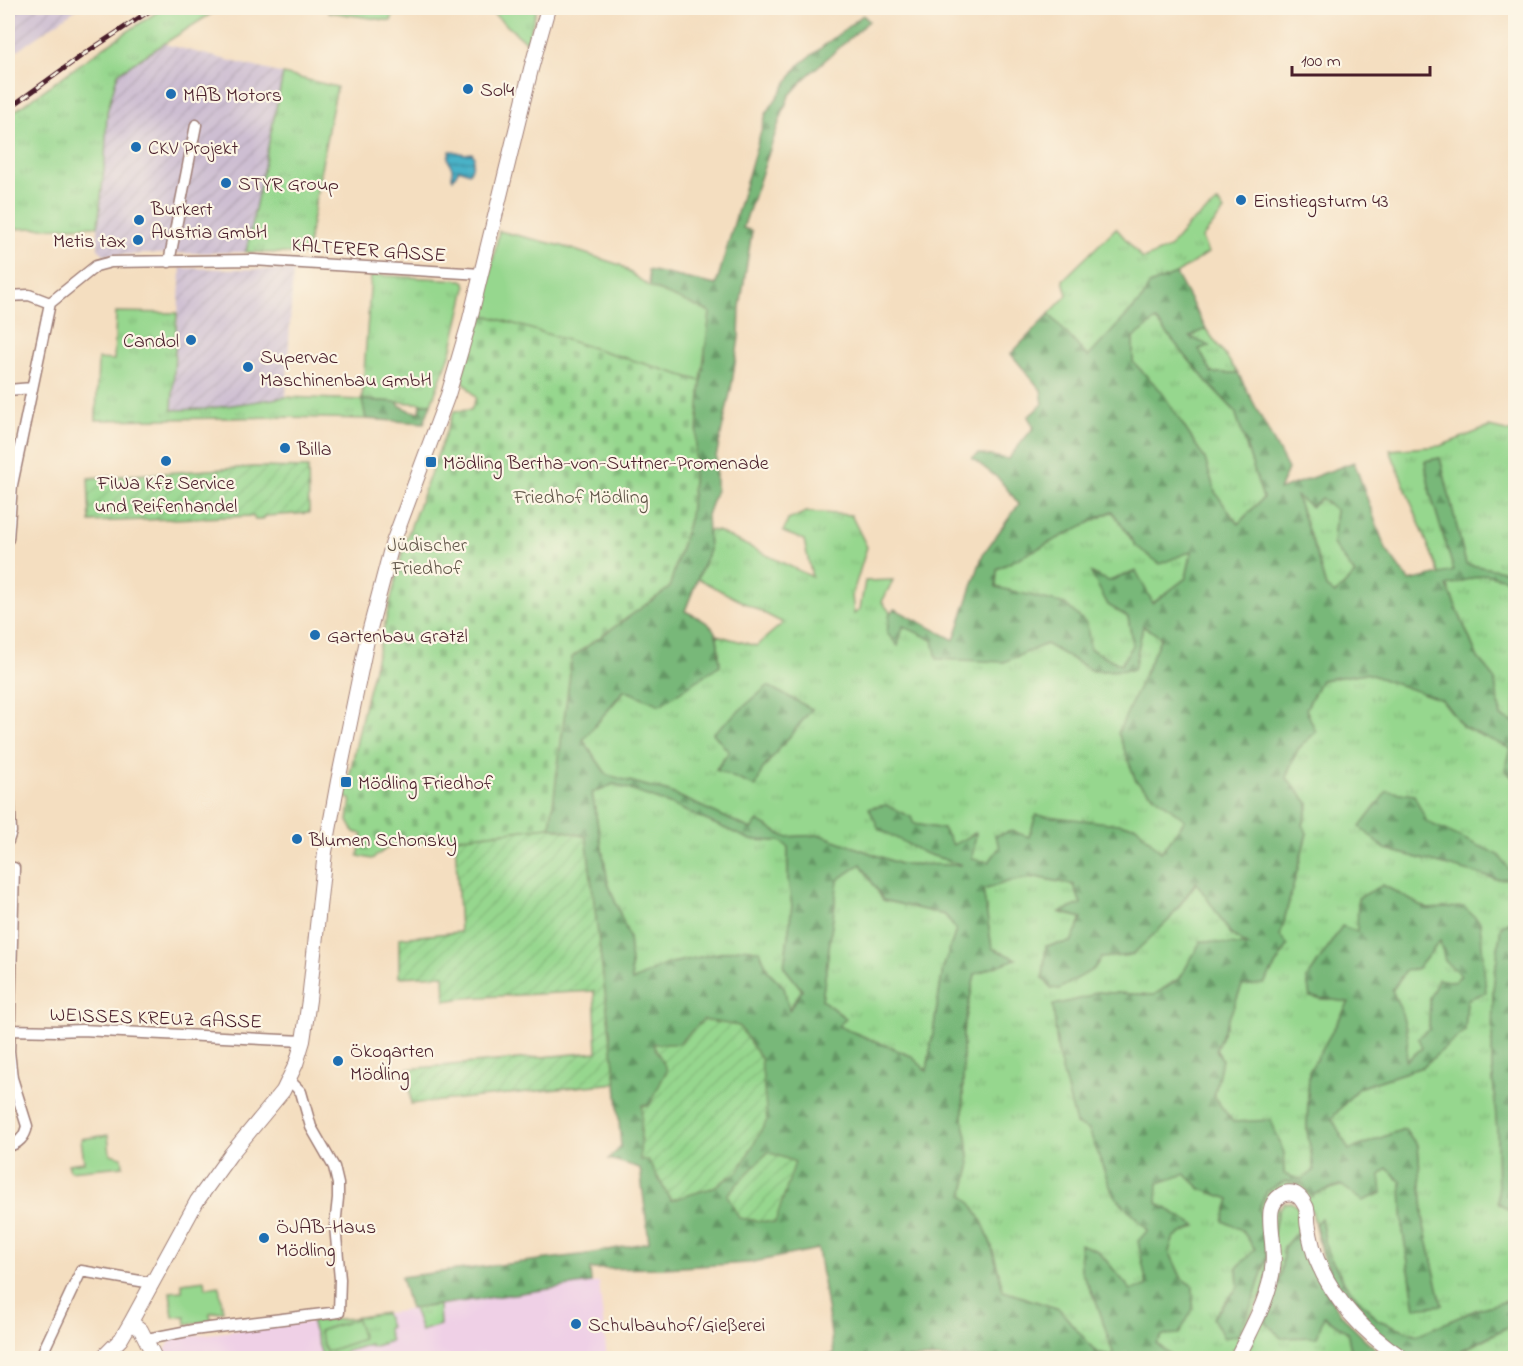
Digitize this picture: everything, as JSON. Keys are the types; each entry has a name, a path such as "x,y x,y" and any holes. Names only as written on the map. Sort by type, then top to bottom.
{"main road":[{"path":"1237,1359 1270,1285 1274,1256 1271,1218 1273,1205 1279,1196 1290,1193 1298,1196 1306,1207 1317,1261 1332,1290 1353,1317 1377,1340 1402,1359"}],"street":[{"path":"102,1359 121,1340 197,1201 230,1155 283,1091 296,1064 303,1041 309,1000 325,852 367,640 392,545 448,395 470,323 531,69 548,8"},
{"path":"170,262 196,125"},
{"name":"KALTERER GASSE","path":"50,303 96,266 111,262 253,260 481,274"},
{"path":"8,296 29,295 50,303 10,485 8,539"},
{"path":"8,390 32,388"},
{"path":"8,768 11,832 8,841"},
{"path":"8,1146 13,1145 26,1134 27,1126 12,1078 9,1051 14,868"},
{"name":"WEISSES KREUZ GASSE","path":"8,1030 82,1030 303,1041"},
{"path":"147,1339 193,1330 339,1312 340,1279 335,1226 338,1184 334,1167 311,1127 301,1092 289,1080"},
{"path":"40,1359 81,1271 152,1282"},
{"path":"131,1322 147,1339 155,1359"}],"shaded area":[{"path":"8,8 78,8 8,57"},
{"path":"164,44 283,74 246,252 105,255 98,249 107,112 118,73"},
{"path":"181,268 293,270 286,397 205,409 172,410"},
{"path":"599,1282 607,1358 167,1358 165,1350 172,1338 353,1318"}],"green space":[{"path":"163,8 220,8 118,73 107,112 98,226 8,229 8,116"},
{"path":"329,8 395,8 391,21 328,12"},
{"path":"488,8 537,8 527,43 489,10"},
{"path":"863,15 869,21 805,78 789,96 743,228 752,231 731,389 716,457 716,490 707,515 709,550 685,611 705,621 714,630 720,665 660,705 624,690 583,740 607,775 669,792 751,829 758,821 785,837 821,835 900,864 962,865 924,853 879,829 869,808 886,805 911,817 914,824 943,829 953,845 976,833 972,859 989,862 1000,847 995,836 1012,831 1029,837 1036,815 1136,826 1161,852 1185,820 1136,781 1118,733 1161,637 1143,626 1134,670 1093,671 1046,644 1004,662 937,659 933,640 903,626 898,646 887,633 890,612 895,609 954,640 983,554 1019,504 999,479 972,458 979,454 1008,459 1034,427 1028,417 1043,404 1041,390 1011,354 1049,314 1088,357 1143,298 1149,285 1176,274 1206,329 1190,337 1210,346 1199,349 1212,373 1238,373 1288,469 1279,490 1354,462 1385,548 1409,581 1454,571 1430,492 1425,461 1440,458 1466,564 1515,573 1515,581 1485,574 1447,586 1478,658 1494,677 1501,717 1515,723 1515,780 1505,770 1511,749 1463,727 1442,700 1366,673 1321,680 1306,709 1316,732 1298,749 1286,777 1309,804 1303,825 1307,833 1280,936 1288,945 1264,984 1242,986 1216,1050 1222,1059 1214,1097 1233,1122 1271,1120 1284,1153 1284,1174 1302,1180 1314,1170 1307,1130 1309,1072 1349,1002 1310,997 1307,979 1342,926 1357,932 1358,898 1383,885 1427,909 1464,907 1480,922 1486,992 1467,1000 1465,1031 1422,1067 1358,1088 1332,1118 1349,1150 1404,1129 1418,1146 1424,1226 1442,1305 1415,1308 1403,1231 1401,1182 1387,1168 1380,1175 1382,1193 1363,1201 1341,1185 1311,1197 1303,1184 1285,1181 1267,1191 1259,1208 1267,1256 1253,1301 1238,1335 1224,1338 1213,1318 1238,1287 1237,1268 1255,1249 1242,1230 1223,1221 1230,1199 1201,1189 1185,1174 1158,1183 1157,1203 1196,1226 1174,1237 1169,1251 1182,1279 1193,1286 1193,1309 1179,1334 1163,1335 1156,1343 1174,1358 798,1358 834,1354 818,1249 749,1263 590,1269 591,1283 410,1309 401,1277 588,1254 649,1242 640,1168 609,1159 621,1147 616,1083 586,837 550,827 572,657 669,588 690,516 701,381 710,313 650,287 648,270 716,285 766,114 798,66","holes":["1156,320 1208,383 1235,411 1263,498 1238,524 1215,492 1205,459 1161,391 1133,362 1133,338","1296,496 1312,507 1321,498 1336,510 1333,544 1355,574 1335,594 1326,587 1315,550","1112,511 1136,546 1160,564 1192,551 1186,578 1153,603 1136,571 1109,581 1091,573 1108,605 1128,617 1133,645 1121,665 1090,649 1087,624 1065,604 996,587 997,569","614,784 667,803 751,840 781,841 788,847 788,880 792,906 784,967 802,990 789,1010 784,987 768,971 760,951 744,948 667,964 632,981 629,937 608,883 592,793","861,864 883,900 945,915 956,930 943,969 927,1071 911,1056 838,1026 846,1019 822,1000 838,880","1036,877 1074,885 1081,904 1060,912 1082,918 1071,942 1046,946 1043,978 1051,988 1059,989 1094,969 1101,958 1132,955 1169,920 1196,882 1231,934 1248,946 1201,941 1180,978 1154,995 1095,992 1088,997 1053,1005 1058,1054 1076,1124 1089,1130 1113,1194 1148,1230 1138,1241 1147,1286 1131,1290 1098,1251 1080,1244 1081,1271 1097,1303 1114,1356 1096,1352 1059,1309 1003,1291 994,1253 984,1227 963,1195 970,1167 963,1120 963,1032 975,974 1016,959 992,948 983,890 1007,882","1440,941 1445,961 1461,975 1454,982 1438,979 1430,998 1429,1029 1418,1038 1422,1048 1406,1061 1408,1036 1401,1010 1392,990 1405,971 1418,968","704,1020 671,1200 648,1160 643,1105 649,1106 678,1044"]},
{"path":"283,74 337,87 308,245 306,254 246,252"},
{"path":"1218,202 1224,211 1202,238 1208,253 1176,274 1149,285 1143,298 1088,358 1049,314 1067,295 1063,280 1116,228 1143,259 1169,248 1188,225"},
{"path":"499,231 562,246 620,265 650,287 710,312 701,381 482,314"},
{"path":"371,275 465,282 466,288 451,352 431,404 363,400 366,419 284,417 96,420 98,359 114,360 116,312 177,313 172,410 205,409 286,397 362,400"},
{"name":"Friedhof Mödling","path":"482,314 701,381 690,516 669,588 572,657 550,827 390,846 372,859 358,856 363,834 354,832 348,821 351,799 345,798 363,712 405,542 454,411 471,410 476,398 461,378"},
{"path":"1156,320 1208,383 1235,411 1263,498 1237,525 1215,492 1205,459 1161,391 1133,362 1133,338"},
{"path":"1206,329 1238,373 1212,373 1198,349 1209,346 1189,337"},
{"path":"362,400 398,402 410,411 420,412 421,404 431,404 424,423 366,419"},
{"path":"1489,427 1515,433 1515,573 1466,565 1440,458 1425,461 1430,492 1454,571 1440,575 1390,450 1440,446"},
{"path":"254,467 308,468 309,513 266,516 262,520 255,520 253,516 90,522 88,478"},
{"path":"1296,495 1312,507 1321,498 1336,510 1333,544 1355,574 1335,594 1326,587"},
{"path":"1113,511 1136,546 1192,551 1186,578 1153,603 1092,573 1108,605 1128,617 1133,645 1121,665 1090,649 1087,624 996,587 997,569"},
{"path":"806,512 851,515 867,547 852,596 854,614 860,609 865,581 893,580 882,602 890,612 887,633 898,645 903,625 933,640 1004,662 1046,644 1093,671 1133,670 1143,626 1161,637 1119,733 1136,781 1186,820 1161,853 1135,826 1102,823 1029,837 1000,847 989,862 971,859 975,833 953,845 943,829 914,824 924,853 965,866 900,864 821,835 785,837 758,822 751,829 669,792 607,775 583,740 625,690 720,666 717,635 756,646 783,623 698,579 709,550 708,530 717,531 812,577 804,540 783,532 788,520","holes":["812,709 762,770 716,769 729,752 714,733"]},
{"path":"1485,574 1515,581 1515,723 1501,717 1494,677 1478,658 1447,585"},
{"path":"1366,673 1443,700 1463,727 1512,749 1505,770 1515,780 1515,918 1501,926 1493,990 1492,1065 1497,1131 1498,1202 1515,1215 1515,1299 1478,1309 1417,1335 1378,1320 1346,1285 1327,1252 1321,1219 1315,1224 1332,1280 1324,1267 1312,1211 1281,1189 1264,1289 1231,1358 1174,1358 1156,1343 1162,1335 1182,1279 1169,1251 1174,1237 1195,1227 1157,1203 1157,1183 1185,1174 1201,1189 1231,1199 1242,1230 1255,1249 1237,1268 1238,1287 1213,1318 1253,1301 1267,1257 1259,1208 1267,1191 1285,1181 1303,1184 1317,1193 1380,1175 1387,1168 1401,1182 1403,1231 1415,1307 1442,1305 1424,1226 1418,1146 1404,1129 1349,1151 1332,1118 1358,1088 1422,1067 1465,1031 1467,1000 1480,922 1464,908 1427,909 1383,885 1358,933 1342,927 1307,979 1310,997 1349,1002 1309,1072 1307,1130 1314,1170 1302,1180 1284,1175 1284,1153 1233,1123 1214,1097 1222,1059 1216,1050 1242,986 1280,936 1307,833 1303,826 1309,804 1286,777 1298,749 1315,732 1306,709 1321,680"},
{"path":"768,686 812,709 762,770 756,787 716,770 729,752 713,733"},
{"path":"614,784 667,803 751,840 781,841 788,847 788,880 792,906 784,967 802,990 788,1010 784,987 768,971 760,951 744,948 667,964 632,982 629,937 608,883 592,793"},
{"path":"1387,791 1414,795 1427,822 1499,855 1515,878 1496,879 1385,849 1360,827"},
{"path":"550,827 586,837 616,1083 411,1104 408,1069 597,1052 594,991 445,1001 444,975 399,977 399,938 460,932 455,838"},
{"path":"861,864 883,900 945,915 956,930 943,969 927,1071 911,1056 838,1026 846,1018 822,1000 838,880"},
{"path":"1036,877 1074,885 1081,904 1061,913 1082,918 1071,942 1046,946 1043,978 1101,958 1169,920 1197,882 1231,934 1249,948 1201,941 1180,978 1154,995 1095,992 1089,1130 1113,1194 1148,1230 1139,1241 1148,1287 1131,1290 1098,1251 1081,1271 1097,1303 1115,1356 1096,1352 1059,1309 1003,1291 991,1243 963,1195 970,1167 963,1120 963,1032 975,974 1015,959 992,948 983,890 1007,882"},
{"path":"1515,918 1515,1215 1498,1202 1497,1131 1492,1065 1493,990 1501,926"},
{"path":"1440,941 1461,974 1454,982 1430,998 1429,1029 1422,1048 1406,1062 1392,991 1405,971 1418,968"},
{"path":"703,1020 739,1026 761,1059 767,1120 738,1172 712,1188 671,1200 648,1160 640,1160 642,1105 649,1106 667,1070 653,1044 678,1044"},
{"path":"108,1135 110,1154 122,1157 123,1166 70,1171 68,1164 84,1162 81,1139"},
{"path":"768,1152 795,1162 775,1223 739,1218 727,1195"},
{"path":"1291,1202 1298,1207 1317,1272 1333,1303 1314,1271 1297,1232 1284,1247 1280,1278 1266,1322 1323,1316 1347,1332 1353,1358 1242,1358 1256,1331 1279,1210 1284,1203"},
{"path":"1321,1218 1327,1252 1346,1285 1378,1320 1417,1335 1478,1309 1515,1299 1515,1323 1462,1350 1464,1358 1410,1358 1378,1334 1332,1280 1315,1224"},
{"path":"1297,1232 1328,1296 1356,1330 1389,1358 1353,1358 1347,1332 1324,1316 1317,1337 1281,1338 1266,1322 1280,1278 1284,1247"},
{"path":"205,1280 206,1288 219,1286 223,1311 210,1313 211,1321 186,1324 185,1316 173,1317 170,1292 182,1291 182,1283"},
{"path":"439,1305 440,1325 421,1331 413,1309"},
{"path":"385,1313 390,1327 387,1328 391,1341 371,1347 370,1344 344,1352 345,1356 338,1358 323,1358 311,1322"},
{"path":"357,1319 363,1339 326,1352 319,1331"},
{"path":"1515,1323 1515,1358 1464,1358 1462,1351"}],"water":[{"path":"450,151 472,153 473,163 469,173 459,169 453,179 448,159"}],"railway":[{"path":"8,109 84,54 154,8"}],"place":[{"name":"Sol4","path":"468,89"},
{"name":"MAB Motors","path":"171,94"},
{"name":"CKV Projekt","path":"136,147"},
{"name":"STYR Group","path":"226,183"},
{"name":"Einstiegsturm 43","path":"1241,200"},
{"name":"Burkert Austria GmbH","path":"139,220"},
{"name":"Metis tax","path":"138,240"},
{"name":"Candol","path":"191,340"},
{"name":"Supervac Maschinenbau GmbH","path":"248,367"},
{"name":"Billa","path":"285,448"},
{"name":"FiWa Kfz Service und Reifenhandel","path":"166,461"},
{"name":"Mödling Bertha-von-Suttner-Promenade","path":"431,462"},
{"name":"Gartenbau Gratzl","path":"315,635"},
{"name":"Mödling Friedhof","path":"346,782"},
{"name":"Blumen Schonsky","path":"297,839"},
{"name":"Ökogarten Mödling","path":"338,1061"},
{"name":"ÖJAB-Haus Mödling","path":"264,1238"},
{"name":"Schulbauhof/Gießerei","path":"576,1324"}],"park label":[{"name":"Jüdischer Friedhof","path":"427,556"}]}
